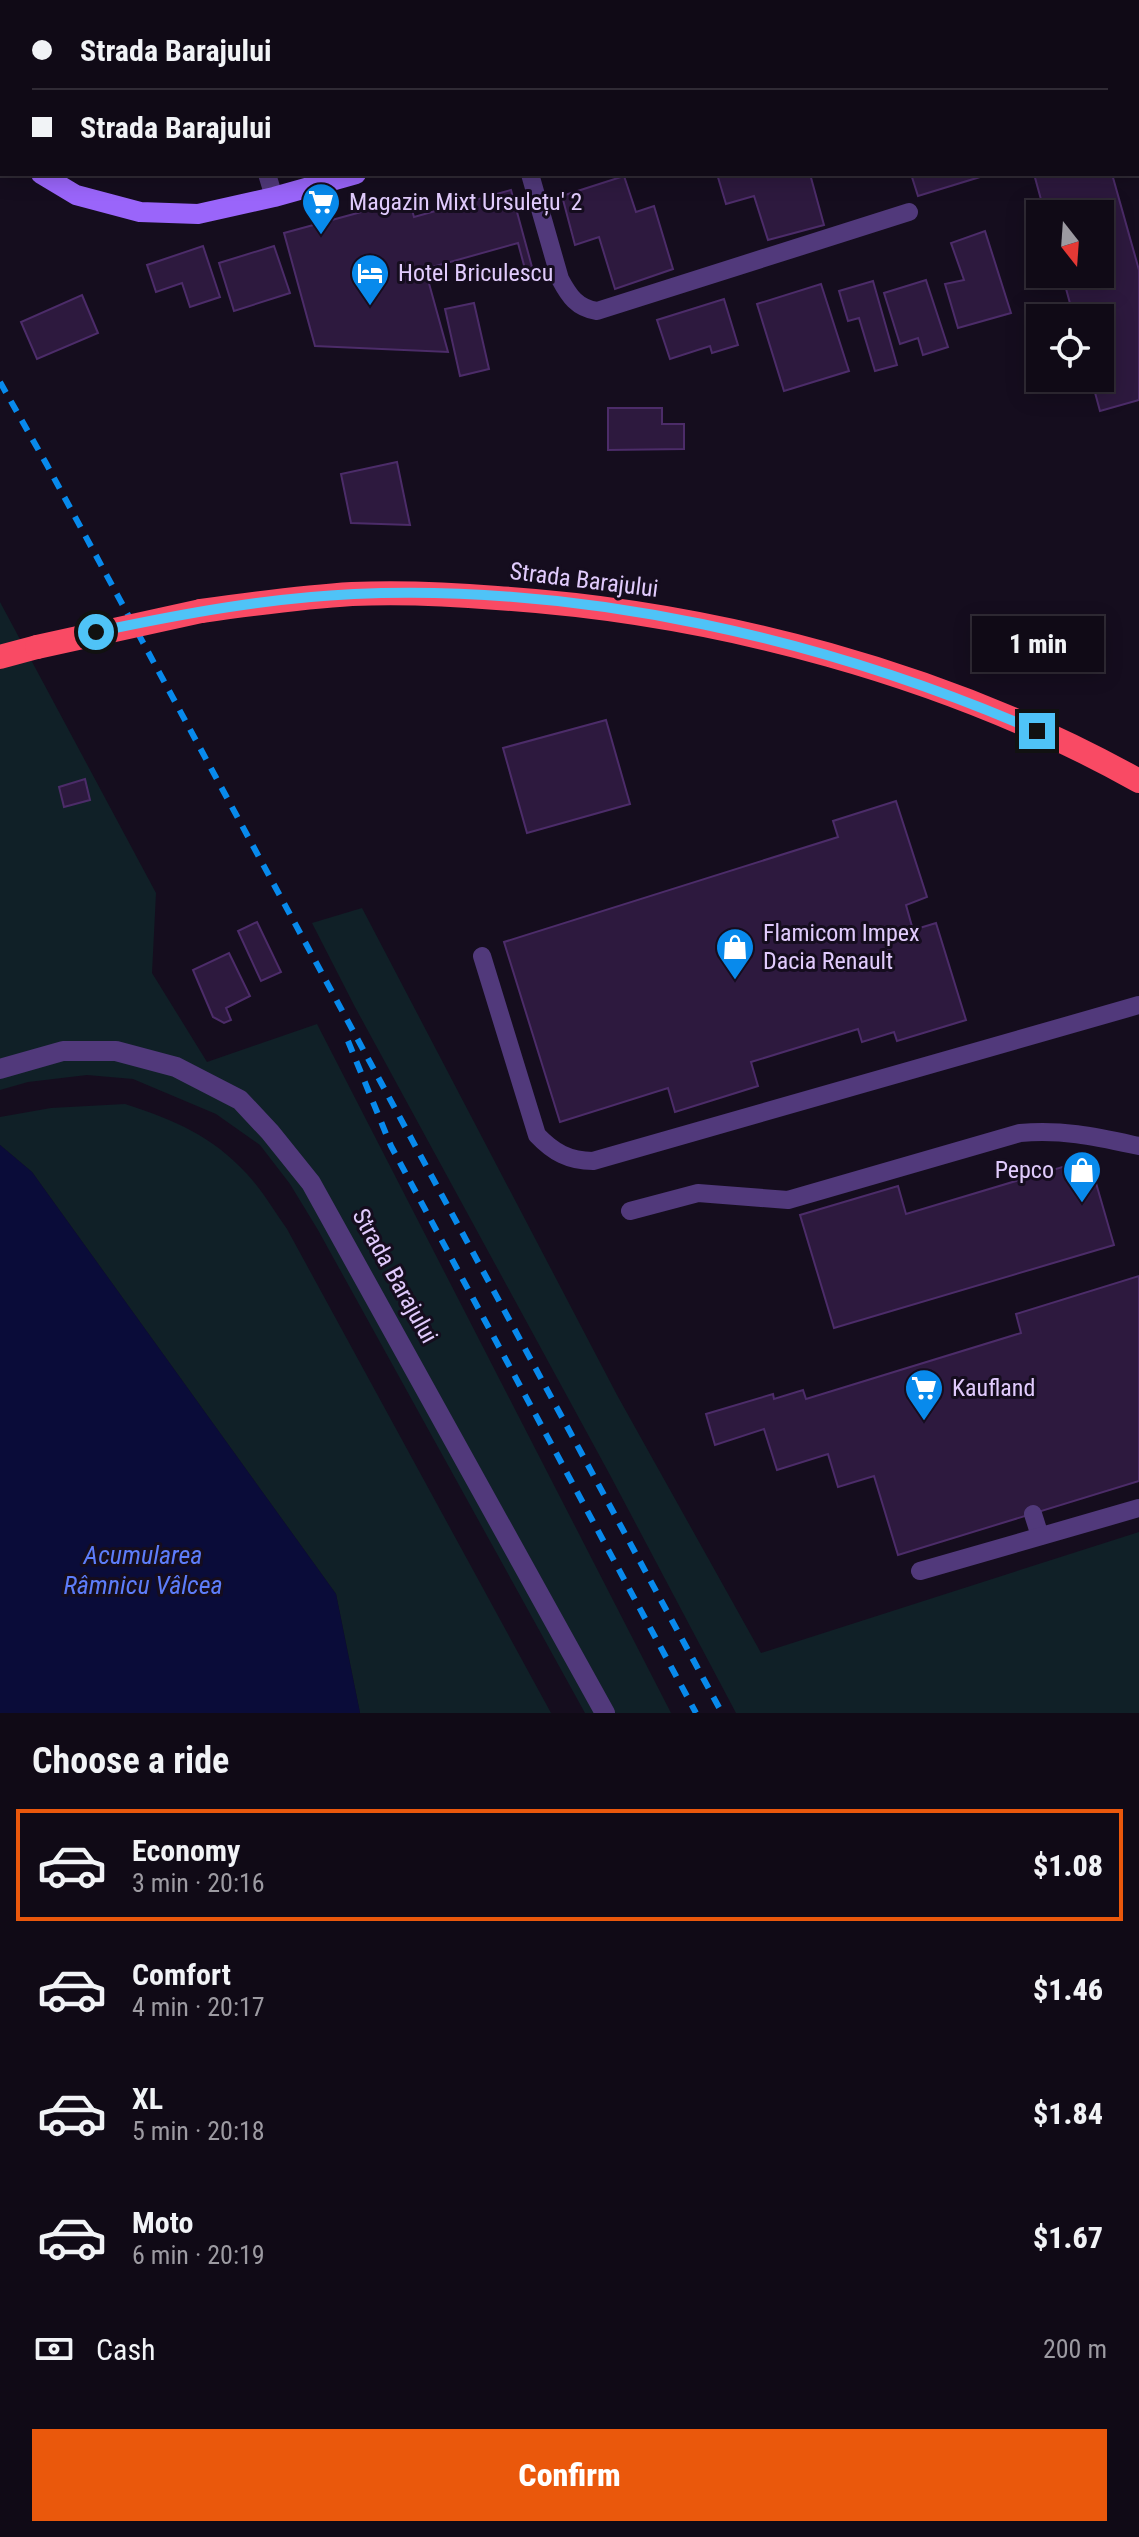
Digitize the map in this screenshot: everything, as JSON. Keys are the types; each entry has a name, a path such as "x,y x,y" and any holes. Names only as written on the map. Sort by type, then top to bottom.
{"highway":[{"name":"Strada Barajului","path":"0,657 201,611 280,600 354,594 445,594 563,602 668,618 755,636 888,674 981,707 1065,743 1139,781"}],"main road":[{"path":"44,176 76,195 140,212 165,214 198,214 349,176"}],"street":[{"name":"Strada Barajului","path":"0,1069 63,1051 116,1051 176,1067 240,1100 311,1183 605,1713"}],"lane":[{"path":"268,176 274,197"},
{"path":"531,176 560,279 576,302 585,309 597,311 909,212"},
{"path":"482,956 537,1135 549,1148 565,1157 582,1161 608,1157 1139,1005"},
{"path":"630,1211 698,1193 788,1200 1020,1133 1073,1133 1139,1146"},
{"path":"920,1571 1139,1508"},
{"path":"1033,1514 1040,1536"}],"shaded area":[{"path":"0,602 156,893 152,973 207,1062 317,1024 671,1713 585,1713 318,1230 290,1184 260,1145 216,1114 133,1079 87,1075 28,1082 0,1090"},
{"path":"362,908 617,1395 761,1653 1139,1532 1139,1713 736,1713 312,923"},
{"path":"125,1104 176,1123 205,1139 233,1160 263,1194 287,1229 551,1713 360,1713 336,1594 32,1172 0,1145 0,1117 51,1108"}],"water":[{"name":"Acumularea Râmnicu Vâlcea","path":"0,1145 32,1172 336,1594 360,1713 0,1713"}],"building":[{"path":"624,176 636,212 654,206 673,269 615,289 599,237 575,245 562,196"},
{"path":"718,176 811,176 824,225 768,240 754,196 726,204"},
{"path":"912,176 980,177 918,196"},
{"path":"1035,176 1113,176 1139,270 1139,400 1100,411 1095,392 1114,392 1114,304 1070,304 1066,288 1114,288 1114,200 1041,200"},
{"name":"Hotel Briculescu","path":"511,190 532,267 525,269 518,243 425,269 448,352 315,346 284,233 409,199 414,217"},
{"path":"985,231 1011,313 958,328 945,284 964,280 951,243"},
{"path":"203,246 220,297 190,307 182,283 156,292 147,265"},
{"path":"274,246 290,293 234,311 219,263"},
{"path":"926,280 948,347 923,355 918,338 900,344 884,293"},
{"path":"873,281 897,365 875,371 859,318 848,321 839,291"},
{"path":"821,284 849,371 784,391 757,304"},
{"path":"82,295 98,333 37,359 21,322"},
{"path":"724,299 738,345 712,353 710,346 670,359 657,320"},
{"path":"474,303 489,369 460,376 445,309"},
{"path":"608,408 662,408 662,424 684,424 684,449 608,450"},
{"path":"397,462 410,525 351,523 341,474"},
{"path":"606,720 630,804 527,833 503,748"},
{"path":"85,779 90,800 64,807 59,787"},
{"name":"Flamicom Impex Dacia Renault","path":"896,801 927,897 906,905 913,930 936,923 966,1020 897,1041 894,1032 862,1042 858,1029 751,1062 758,1086 675,1112 668,1088 560,1122 504,942 838,837 833,821"},
{"path":"257,922 281,972 261,981 238,931"},
{"path":"229,953 250,996 226,1008 231,1020 224,1023 213,1017 193,970"},
{"path":"1089,1159 1114,1245 834,1328 800,1215 898,1186 906,1214"},
{"name":"Kaufland","path":"1139,1276 1139,1481 898,1555 874,1476 838,1487 828,1454 777,1470 764,1429 715,1445 706,1414 773,1394 774,1399 803,1390 806,1399 1021,1333 1016,1314"}],"railway":[{"path":"0,382 722,1713"},
{"path":"348,1041 391,1146 696,1713"}],"place":[{"name":"Magazin Mixt Ursulețu' 2","path":"321,236"},
{"name":"Hotel Briculescu","path":"370,307"},
{"name":"Flamicom Impex Dacia Renault","path":"735,981"},
{"name":"Pepco","path":"1082,1204"},
{"name":"Kaufland","path":"924,1422"}],"route":[{"path":"96,632 201,611 354,594 445,594 563,602 668,618 755,636 874,669 981,707 1037,731"}]}
